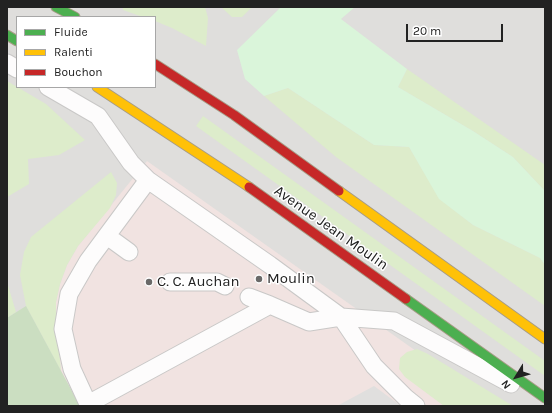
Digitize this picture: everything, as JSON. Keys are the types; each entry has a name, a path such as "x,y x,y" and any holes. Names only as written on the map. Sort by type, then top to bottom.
{"main road":[{"path":"56,7 73,16"},
{"path":"7,35 16,40"},
{"path":"156,65 234,115 545,338"},
{"name":"Avenue Jean Moulin","path":"99,88 236,178 545,398"}],"lane":[{"path":"7,63 16,68"},
{"path":"50,88 98,116 131,163 148,180 270,265 341,318 374,366 416,406"},
{"path":"148,180 88,261 68,294 63,329 72,369 88,405 270,305"},
{"path":"107,236 129,252"},
{"path":"170,282 217,282 225,286"},
{"path":"249,296 308,322 341,318 394,321 545,402"}],"shaded area":[{"path":"7,7 545,7 545,406 7,406"},
{"path":"147,161 494,406 80,406 61,371 56,318 56,302 60,284 67,265 78,246"},
{"path":"374,386 401,406 337,406"}],"green space":[{"path":"123,7 205,7 208,18 206,46 156,21 156,16 140,16 123,10"},
{"path":"221,7 252,7 242,17 232,17"},
{"path":"281,7 355,7 341,19 407,69 398,87 473,131 513,157 545,191 545,265 540,258 473,225 439,199 409,147 374,145 288,88 264,96 245,79 237,50"},
{"path":"407,69 545,165 545,191 513,157 473,131 398,87"},
{"path":"7,81 16,86 16,88 19,88 46,104 85,140 59,155 28,159 29,184 7,197"},
{"path":"288,88 374,145 409,147 440,199 473,225 540,258 545,265 545,306 336,157 264,96"},
{"path":"203,116 545,361 545,376 196,126"},
{"path":"111,172 117,183 116,195 110,208 78,246 67,265 60,284 56,302 56,318 61,371 26,306 20,275 24,252 31,237"},
{"path":"7,282 16,312 7,318"},
{"path":"26,306 80,406 7,406 7,318"},
{"path":"417,349 428,354 513,406 444,406 405,377 399,369 400,358 407,352"}],"traffic: fast":[{"path":"56,7 73,16"},
{"path":"7,35 16,40"},
{"path":"406,299 545,398"}],"traffic: slow":[{"path":"99,88 249,187"},
{"path":"339,191 545,339"}],"traffic: jam":[{"path":"156,65 234,115 339,191"},
{"path":"249,187 406,299"}],"place":[{"name":"Moulin","path":"259,279"},
{"name":"C. C. Auchan","path":"149,282"}]}
